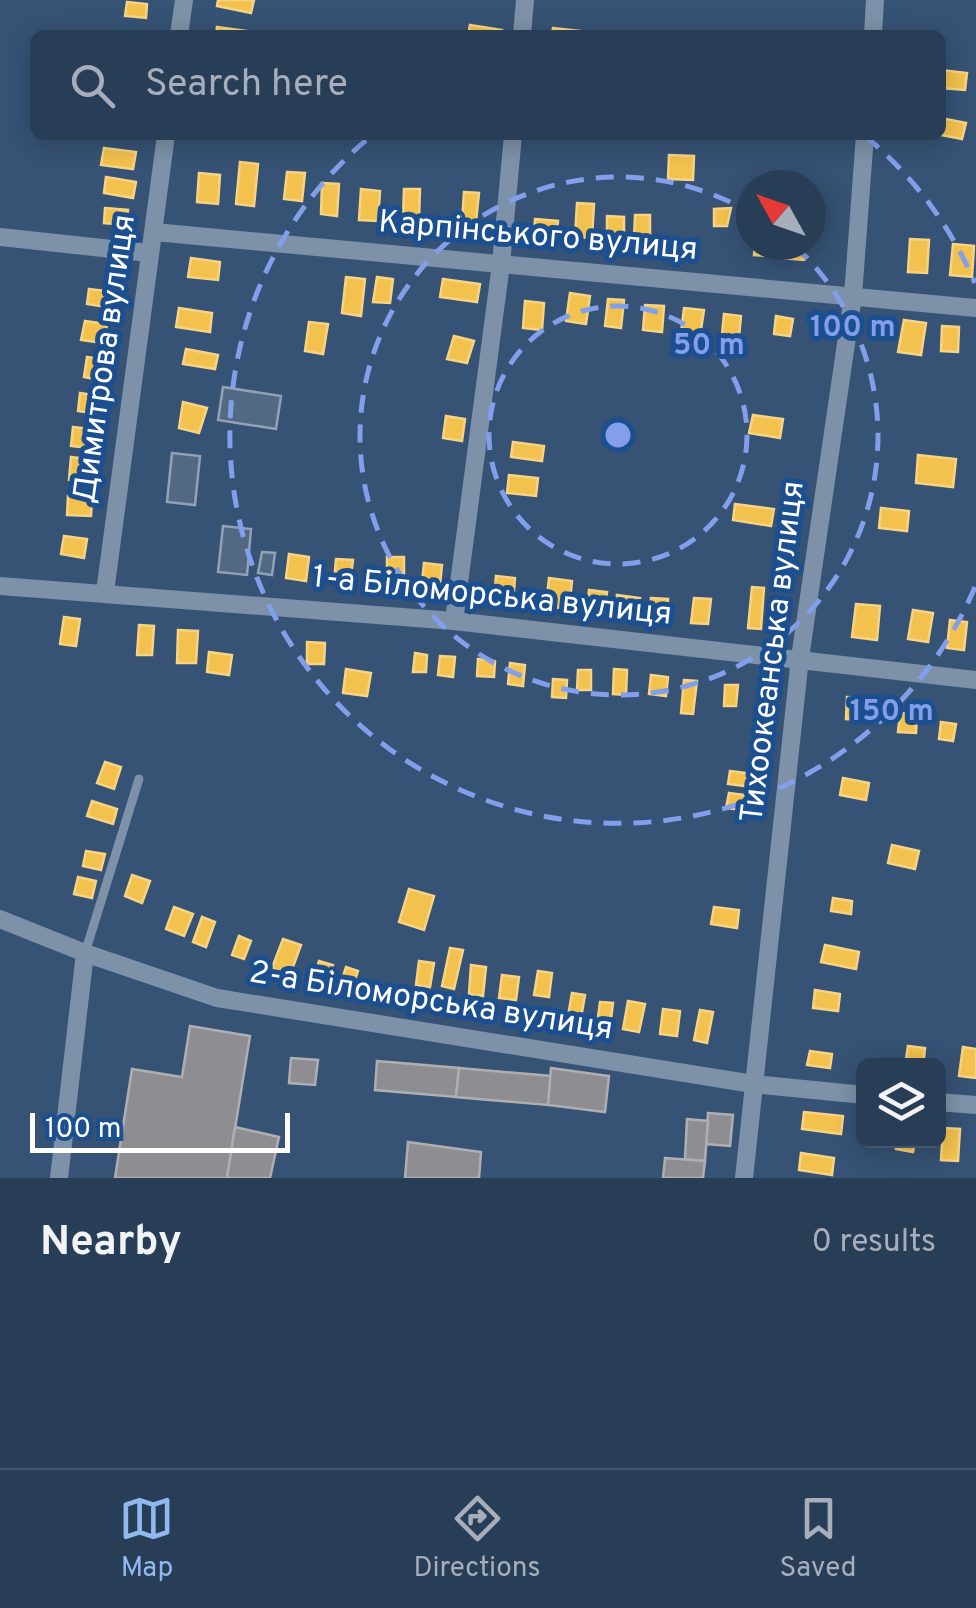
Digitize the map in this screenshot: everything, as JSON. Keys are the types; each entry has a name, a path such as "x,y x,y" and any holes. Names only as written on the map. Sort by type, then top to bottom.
{"street":[{"path":"180,30 184,0"},
{"path":"522,30 525,0"},
{"path":"873,30 876,0"},
{"name":"Димитрова вулиця","path":"105,592 165,140"},
{"path":"454,621 501,264 513,140"},
{"name":"Тихоокеанська вулиця","path":"744,1178 800,658 853,296 865,140"},
{"name":"Карпінського вулиця","path":"154,232 976,308"},
{"path":"0,237 148,253"},
{"name":"1-а Біломорська вулиця","path":"0,586 454,621 976,680"},
{"name":"2-а Біломорська вулиця","path":"0,919 217,998 753,1084 856,1093"},
{"path":"59,1178 86,953"},
{"path":"946,1103 976,1106"}],"lane":[{"path":"86,953 140,780"}],"building: Homes":[{"path":"218,0 254,0 251,13 217,6"},
{"path":"127,2 147,4 146,18 125,16"},
{"path":"470,25 502,30 469,30"},
{"path":"946,71 967,73 965,90 946,88"},
{"path":"946,119 966,123 962,139 946,136"},
{"path":"104,148 136,152 133,169 101,165"},
{"path":"669,155 694,156 693,180 668,179"},
{"path":"240,162 258,164 254,206 236,204"},
{"path":"287,172 305,173 302,201 284,199"},
{"path":"199,173 220,175 218,204 197,202"},
{"path":"106,177 136,182 133,198 104,193"},
{"path":"322,183 339,184 337,216 321,214"},
{"path":"361,189 380,191 378,221 359,220"},
{"path":"404,189 420,189 419,219 403,219"},
{"path":"464,192 479,193 476,222 462,221"},
{"path":"577,203 594,204 592,238 575,237"},
{"path":"105,208 128,210 126,225 104,223"},
{"path":"731,208 727,226 714,226 714,209"},
{"path":"635,215 650,215 650,240 634,239"},
{"path":"607,216 624,217 624,241 607,241"},
{"path":"535,219 558,221 556,239 534,237"},
{"path":"910,239 929,240 927,273 908,272"},
{"path":"953,244 974,246 972,277 950,275"},
{"path":"191,258 220,262 218,280 188,277"},
{"path":"346,277 365,279 361,316 342,313"},
{"path":"377,277 393,279 390,303 373,302"},
{"path":"443,279 480,284 477,302 440,297"},
{"path":"89,289 115,292 113,308 87,304"},
{"path":"570,293 590,296 586,324 566,321"},
{"path":"608,299 624,300 621,328 605,326"},
{"path":"525,301 544,303 542,330 523,328"},
{"path":"645,305 664,306 662,332 643,330"},
{"path":"179,308 212,313 210,332 176,327"},
{"path":"684,308 704,310 700,336 681,333"},
{"path":"724,314 741,316 737,357 720,355"},
{"path":"776,316 793,319 790,336 774,334"},
{"path":"904,320 926,323 921,355 898,352"},
{"path":"85,321 107,324 104,343 81,340"},
{"path":"309,322 328,324 323,354 305,351"},
{"path":"942,326 959,327 958,352 941,351"},
{"path":"454,336 474,341 467,363 447,359"},
{"path":"186,349 218,355 215,369 183,364"},
{"path":"87,357 108,360 105,381 84,377"},
{"path":"80,393 107,397 104,415 78,411"},
{"path":"183,402 207,408 199,433 179,428"},
{"path":"753,415 783,419 780,438 749,433"},
{"path":"446,416 465,419 462,441 443,438"},
{"path":"73,427 100,430 98,449 71,446"},
{"path":"513,442 544,446 542,461 511,457"},
{"path":"918,455 956,459 953,487 916,483"},
{"path":"71,457 95,460 93,483 69,480"},
{"path":"509,475 538,478 536,496 507,493"},
{"path":"68,496 92,497 91,516 67,515"},
{"path":"735,504 774,509 771,526 733,520"},
{"path":"881,508 909,511 907,531 879,528"},
{"path":"64,536 87,539 84,558 61,554"},
{"path":"289,554 309,557 306,581 286,578"},
{"path":"387,557 404,557 404,587 387,586"},
{"path":"336,559 353,560 350,583 334,582"},
{"path":"424,563 442,565 439,594 421,592"},
{"path":"496,576 515,578 513,602 494,600"},
{"path":"549,578 572,581 569,609 546,606"},
{"path":"752,587 764,588 761,629 748,628"},
{"path":"589,590 607,592 604,613 587,611"},
{"path":"617,595 640,598 637,616 615,613"},
{"path":"651,598 668,599 667,619 650,618"},
{"path":"694,598 711,599 708,624 691,623"},
{"path":"856,604 880,606 877,640 852,637"},
{"path":"913,610 933,613 928,642 908,639"},
{"path":"64,617 80,619 76,646 60,644"},
{"path":"950,620 967,622 964,650 947,648"},
{"path":"139,625 154,626 152,655 137,655"},
{"path":"178,630 198,631 196,663 177,663"},
{"path":"307,642 325,643 324,664 307,664"},
{"path":"209,652 232,655 229,675 207,672"},
{"path":"415,653 427,655 426,672 413,672"},
{"path":"440,656 455,657 453,677 438,675"},
{"path":"478,659 495,661 494,677 477,676"},
{"path":"510,663 525,665 523,686 508,684"},
{"path":"346,669 371,673 367,696 343,693"},
{"path":"614,669 627,670 626,695 613,694"},
{"path":"578,670 591,670 591,690 577,690"},
{"path":"651,675 668,677 666,696 649,694"},
{"path":"553,679 567,680 566,698 552,697"},
{"path":"684,680 697,681 693,714 681,713"},
{"path":"725,685 738,685 736,706 724,706"},
{"path":"847,697 864,698 863,720 846,719"},
{"path":"900,713 917,715 916,733 898,732"},
{"path":"941,722 956,724 953,741 939,739"},
{"path":"105,762 121,767 114,789 97,783"},
{"path":"730,771 754,774 753,787 728,784"},
{"path":"843,778 869,783 866,800 840,795"},
{"path":"729,793 753,796 750,811 726,808"},
{"path":"92,801 117,809 113,824 87,816"},
{"path":"892,845 919,851 915,869 888,863"},
{"path":"86,851 105,854 101,870 83,866"},
{"path":"132,875 150,881 142,903 125,896"},
{"path":"78,877 96,881 92,898 74,894"},
{"path":"409,889 434,896 424,930 399,922"},
{"path":"833,898 852,901 851,914 831,911"},
{"path":"174,907 193,914 184,936 166,929"},
{"path":"714,907 739,910 737,928 711,924"},
{"path":"202,917 215,922 206,947 193,942"},
{"path":"239,936 251,941 244,959 232,955"},
{"path":"283,939 301,945 290,975 272,968"},
{"path":"825,945 859,952 856,969 821,962"},
{"path":"450,948 463,950 454,989 442,986"},
{"path":"319,961 333,965 326,989 312,984"},
{"path":"419,961 434,963 430,987 416,985"},
{"path":"471,965 486,967 483,996 469,994"},
{"path":"346,967 358,971 351,991 339,988"},
{"path":"538,971 552,973 549,997 534,995"},
{"path":"502,975 519,977 516,1000 499,998"},
{"path":"815,990 840,994 838,1011 813,1008"},
{"path":"572,993 585,995 581,1018 568,1016"},
{"path":"628,1001 645,1004 639,1032 623,1029"},
{"path":"600,1002 613,1003 610,1027 597,1025"},
{"path":"663,1009 680,1011 677,1036 660,1034"},
{"path":"700,1010 713,1012 707,1043 694,1040"},
{"path":"908,1046 925,1048 924,1058 906,1058"},
{"path":"963,1047 976,1049 976,1078 959,1076"},
{"path":"810,1051 832,1054 830,1068 807,1065"},
{"path":"804,1112 843,1116 841,1134 802,1129"},
{"path":"946,1128 960,1129 958,1161 941,1160 942,1148 946,1148"},
{"path":"801,1153 834,1158 832,1175 799,1170"}],"building: Industry":[{"path":"190,1026 250,1036 227,1178 115,1178 132,1069 182,1077"},
{"path":"291,1058 318,1060 315,1085 289,1083"},
{"path":"377,1061 459,1068 456,1097 375,1090"},
{"path":"459,1068 551,1076 548,1105 456,1097"},
{"path":"551,1068 609,1076 605,1112 548,1105"},
{"path":"708,1113 733,1115 730,1146 706,1144"},
{"path":"687,1119 708,1121 705,1161 685,1159"},
{"path":"235,1127 279,1137 270,1178 227,1178"},
{"path":"408,1142 481,1152 479,1178 405,1178"},
{"path":"665,1158 705,1161 703,1178 663,1178"}],"building: Other":[{"path":"223,387 281,396 276,429 218,420"},
{"path":"172,453 200,456 195,505 167,502"},
{"path":"223,526 251,529 247,575 218,572"},
{"path":"262,552 275,553 272,575 258,573"}]}
